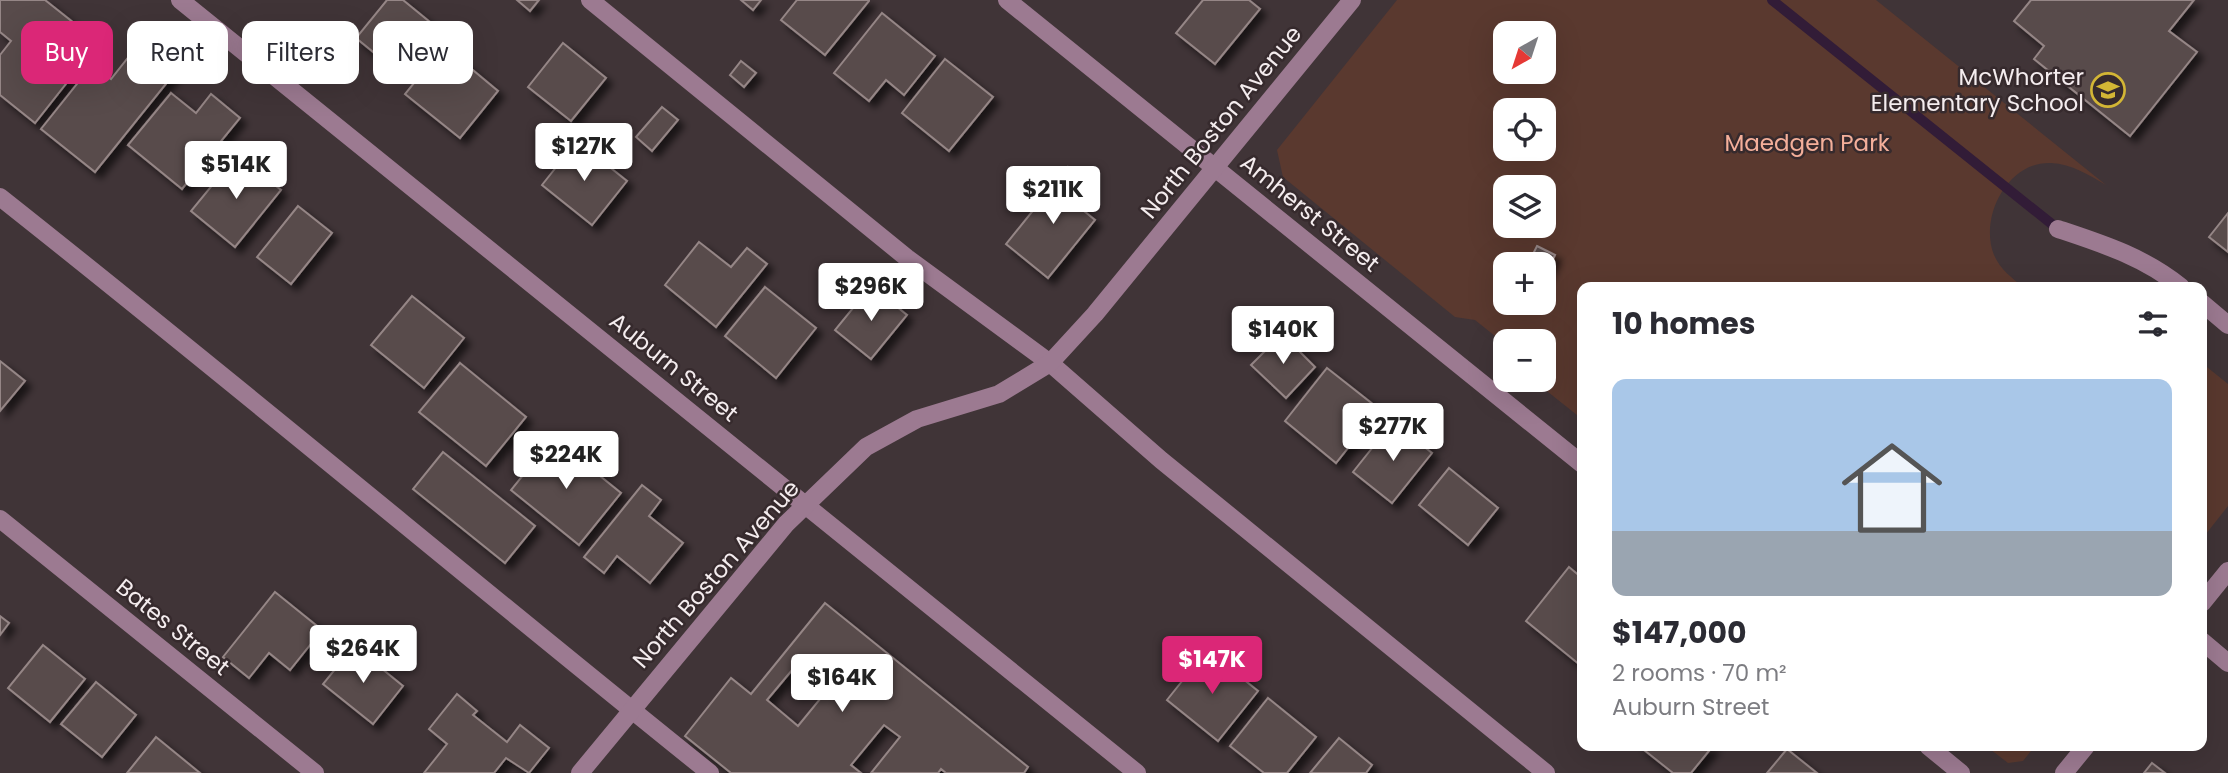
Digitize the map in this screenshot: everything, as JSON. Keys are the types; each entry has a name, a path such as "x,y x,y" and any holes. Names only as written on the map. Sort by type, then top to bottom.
{"street":[{"name":"Auburn Street","path":"180,0 1137,773"},
{"path":"590,0 906,258 1050,363 1161,460 1546,773"},
{"name":"Amherst Street","path":"1007,0 1577,460"},
{"name":"North Boston Avenue","path":"580,773 786,524 866,447 917,419 999,394 1050,363 1095,314 1352,0"},
{"path":"0,197 164,326 710,773"},
{"path":"2058,229 2125,251 2162,271 2175,282"},
{"path":"2207,307 2228,325"},
{"name":"Bates Street","path":"0,519 315,773"},
{"path":"2207,597 2228,571"},
{"path":"2207,645 2228,663"},
{"path":"1934,751 1961,773"},
{"path":"2064,773 2082,751"}],"green space":[{"name":"Maedgen Park","path":"1397,0 1876,0 2106,185 2073,168 2051,163 2035,165 2021,171 2010,181 2000,194 1994,209 1990,240 2000,265 2017,282 1577,282 1577,415 1548,392 1556,392 1556,329 1493,329 1493,334 1475,320 1455,317 1283,177 1277,150"},
{"path":"2207,367 2228,384 2228,506 2207,533"},
{"path":"1992,751 2031,751 2023,761 2008,763"}],"building":[{"path":"0,0 45,0 71,21 21,21 21,84 66,84 35,123 0,95 0,55 11,41 0,32"},
{"path":"387,0 403,0 429,21 373,21 373,52 359,40 359,34"},
{"path":"517,0 539,0 530,11"},
{"path":"741,0 761,0 753,10"},
{"path":"797,0 869,1 825,55 781,20"},
{"path":"1203,0 1249,0 1260,9 1215,64 1176,33"},
{"path":"2031,0 2194,0 2169,31 2197,52 2130,136 2034,59 2044,46 2014,21"},
{"path":"882,13 935,56 904,95 886,80 869,101 834,73"},
{"path":"563,43 606,78 571,121 528,87"},
{"path":"127,59 127,84 166,84 95,172 41,129 77,84 113,84 113,76"},
{"path":"945,59 993,97 949,151 902,113"},
{"path":"741,61 756,73 744,87 730,75"},
{"path":"473,70 498,91 460,138 405,94 413,84 473,84"},
{"path":"171,93 196,113 211,94 240,118 182,189 128,145"},
{"path":"662,107 678,120 652,151 636,137"},
{"path":"577,141 627,181 592,225 542,185"},
{"path":"237,155 281,190 235,247 191,211"},
{"path":"1068,167 1088,183 1073,202 1095,220 1048,278 1006,244"},
{"path":"298,206 332,233 291,284 257,257"},
{"path":"2228,213 2228,252 2209,237"},
{"path":"699,242 731,267 747,248 767,264 716,327 665,285"},
{"path":"1537,246 1549,252 1534,252"},
{"path":"871,286 907,315 871,359 835,330"},
{"path":"765,287 816,328 776,378 725,336"},
{"path":"412,296 464,338 424,388 371,345"},
{"path":"1282,334 1315,367 1286,398 1251,365"},
{"path":"0,361 25,381 0,411"},
{"path":"460,363 526,417 486,466 419,412"},
{"path":"1327,368 1379,409 1336,463 1285,421"},
{"path":"1393,422 1432,453 1392,503 1353,472"},
{"path":"553,438 621,493 579,545 511,490"},
{"path":"443,452 535,526 505,563 413,489"},
{"path":"1449,468 1498,508 1468,545 1419,505"},
{"path":"642,485 661,500 649,516 683,543 650,583 617,556 604,573 584,557"},
{"path":"1569,567 1577,574 1577,663 1526,621"},
{"path":"275,592 322,630 290,670 269,653 249,678 223,657"},
{"path":"825,603 1028,767 1024,773 946,773 941,769 938,773 871,773 900,737 884,725 851,765 861,773 731,773 685,736 731,678 751,694","holes":["803,657 834,682 798,726 767,700"]},
{"path":"0,616 9,623 0,635"},
{"path":"43,645 85,679 50,722 8,688"},
{"path":"354,646 403,686 373,724 323,684"},
{"path":"1207,650 1258,691 1218,741 1167,700"},
{"path":"96,682 136,715 102,757 61,724"},
{"path":"457,694 477,711 473,715 507,742 520,725 549,748 529,773 506,758 494,773 424,773 447,744 429,729"},
{"path":"1268,698 1316,737 1287,773 1264,773 1230,746"},
{"path":"156,737 200,773 127,773"},
{"path":"1339,738 1372,765 1366,773 1310,773"},
{"path":"1645,751 1709,751 1691,773 1673,773"},
{"path":"1785,751 1790,751 1817,773 1767,773"},
{"path":"2152,763 2165,773 2144,773"}],"waterway":[{"path":"1772,0 2058,229"}],"place":[{"name":"McWhorter Elementary School","path":"2108,90"}]}
